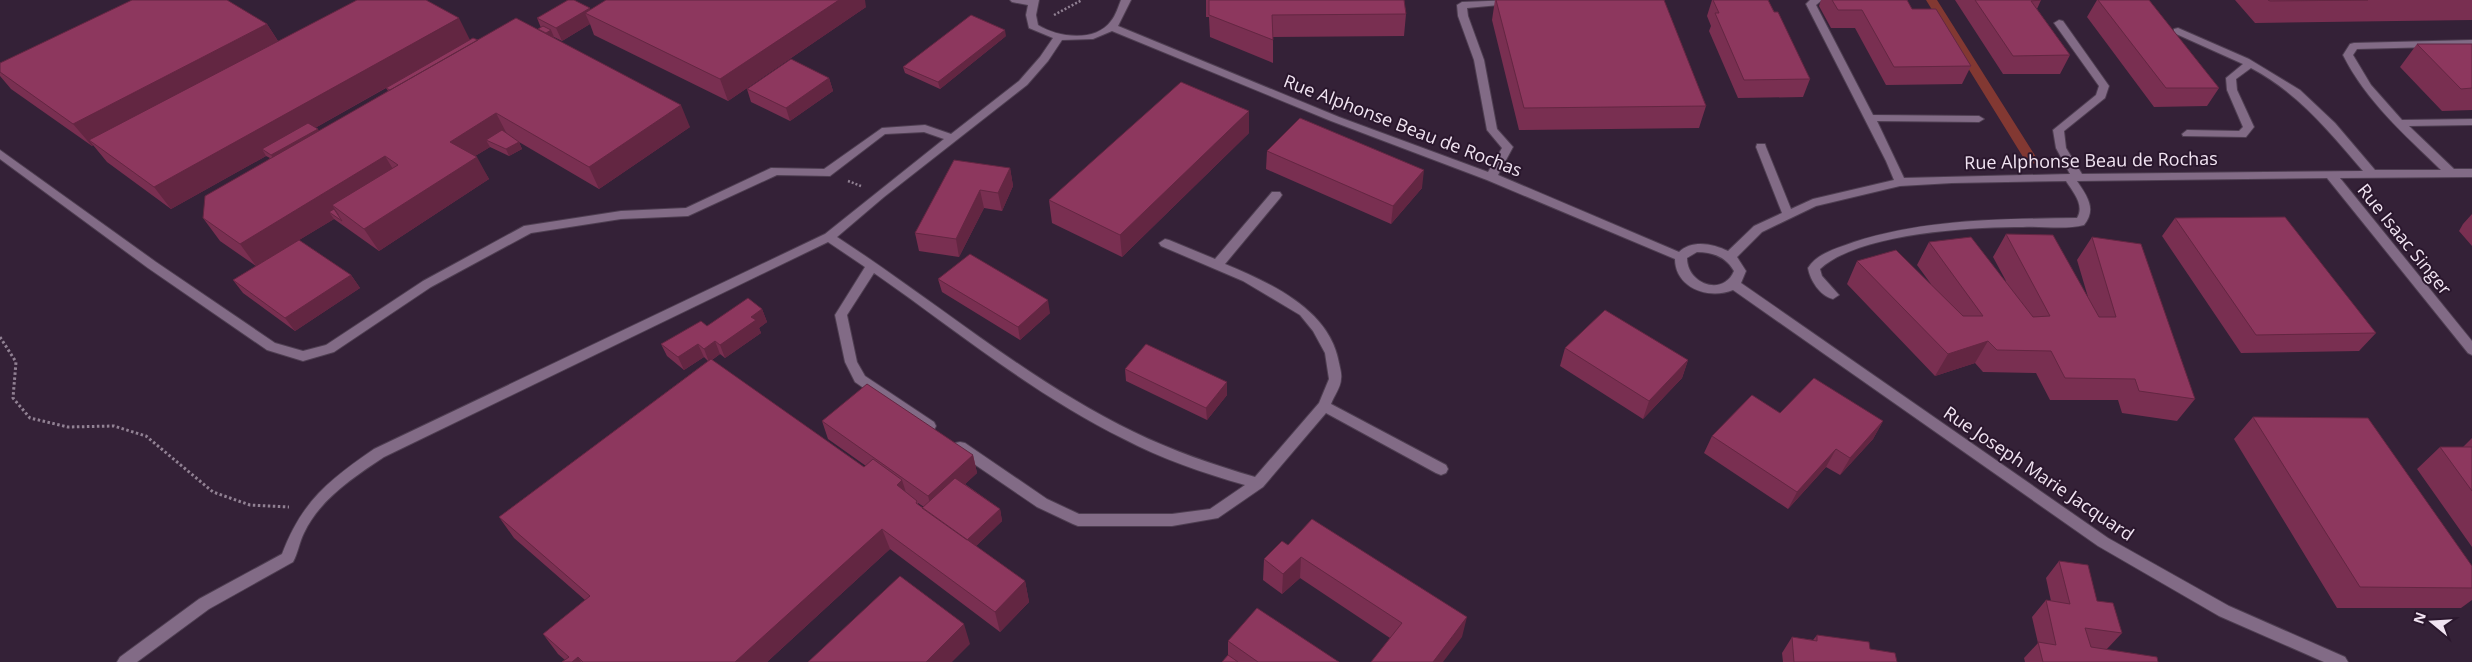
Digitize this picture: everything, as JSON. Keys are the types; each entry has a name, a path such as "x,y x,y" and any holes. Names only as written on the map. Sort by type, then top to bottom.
{"street":[{"path":"1015,0 1033,2 1031,15 1033,26 1042,33 1058,38 1092,35 1112,27 1126,0"},
{"path":"1817,0 1811,4 1892,161 1900,182"},
{"path":"1491,177 1508,147 1492,130 1479,60 1462,5 1524,1"},
{"path":"1833,295 1816,278 1814,268 1823,258 1867,241 1954,225 2080,222 2086,217 2087,208 2061,148 2058,130 2102,96 2104,86 2059,23"},
{"name":"Rue Alphonse Beau de Rochas","path":"1112,27 1336,119 1491,177 1681,257"},
{"path":"2178,31 2284,83 2316,109 2372,174"},
{"path":"125,662 204,604 288,558 298,530 315,507 342,478 379,453 829,237 880,194 1023,83 1044,59 1058,38"},
{"path":"2451,173 2375,96 2355,72 2348,55 2354,46 2472,43"},
{"path":"2187,134 2242,135 2249,128 2232,90 2231,78 2249,65"},
{"path":"1870,118 1979,119"},
{"path":"2401,123 2472,122"},
{"path":"0,154 152,265 271,347 303,356 330,349 427,284 528,229 621,215 688,212 775,171 826,172 882,131 925,128 952,138"},
{"path":"1761,147 1788,215"},
{"name":"Rue Alphonse Beau de Rochas","path":"1730,256 1758,229 1814,203 1900,182 1952,179 2074,177 2472,173"},
{"name":"Rue Isaac Singer","path":"2330,174 2472,350"},
{"path":"1216,265 1276,195"},
{"path":"829,237 872,265 1016,367 1110,426 1205,468 1258,483"},
{"path":"872,265 842,315 844,336 851,362 860,379 1042,503 1078,520 1172,520 1213,514 1258,483 1324,406 1335,379 1331,353 1318,328 1304,312 1248,278 1164,243"},
{"path":"1708,248 1730,256 1740,271 1739,278 1734,284 1716,290 1695,284 1681,271 1681,257 1692,249 1708,248"},
{"name":"Rue Joseph Marie Jacquard","path":"1734,284 2103,542 2224,610 2340,662"},
{"path":"1324,406 1441,469"}],"path":[{"path":"1033,26 1082,0"},
{"path":"826,172 880,194"},
{"path":"0,337 16,362 13,398 30,418 68,427 114,426 146,436 184,470 213,492 250,505 315,507"}],"shaded area":[{"path":"1926,0 1937,0 2041,165 2028,162 2028,165"}],"building":[{"path":"132,0 227,0 267,24 73,124 0,72 0,63"},
{"path":"357,0 426,0 459,18 154,187 89,140"},
{"path":"568,0 574,0 590,8 556,28 537,18"},
{"path":"606,0 839,0 720,79 585,13"},
{"path":"1209,0 1404,0 1406,14 1272,15 1273,40 1209,15"},
{"path":"1496,0 1664,0 1706,106 1524,108"},
{"path":"1713,0 1768,0 1774,12 1778,12 1810,79 1744,80 1715,13 1719,13"},
{"path":"1832,0 1907,0 1912,9 1936,9 1971,66 1894,67 1862,10 1838,10"},
{"path":"1975,0 2041,0 2031,1 2070,55 2013,56"},
{"path":"2098,0 2149,0 2219,88 2166,88"},
{"path":"2268,0 2368,0 2270,1"},
{"path":"971,15 1005,30 938,82 903,67"},
{"path":"516,18 681,105 589,167 496,113 450,142 477,157 364,229 332,205 398,165 385,156 240,244 203,218 205,196"},
{"path":"543,26 551,30 546,33 538,29"},
{"path":"473,38 478,40 390,90 386,88"},
{"path":"2417,44 2472,44 2472,88 2461,89"},
{"path":"791,59 829,78 786,108 747,89"},
{"path":"1181,82 1249,111 1120,235 1049,200"},
{"path":"1300,118 1424,170 1393,206 1267,151"},
{"path":"308,123 318,129 271,155 262,149"},
{"path":"502,130 519,142 506,149 486,140"},
{"path":"954,160 1010,168 998,193 980,190 956,239 915,233"},
{"path":"334,209 342,221 329,212"},
{"path":"2285,217 2376,333 2256,335 2175,218"},
{"path":"2006,234 2053,235 2099,317 2116,317 2092,237 2141,244 2195,399 2139,391 2135,379 2065,378 2051,351 1997,350 1988,341 1948,354 1857,261 1896,250 1963,316 1983,316 1929,242 1971,237 2033,317 2050,316"},
{"path":"299,240 351,275 285,318 233,280"},
{"path":"970,254 1048,300 1018,327 938,279"},
{"path":"748,298 762,309 751,317 756,320 720,345 715,341 704,349 698,344 678,357 661,344 701,321 707,326"},
{"path":"1605,310 1688,360 1649,401 1565,348"},
{"path":"1146,344 1227,382 1206,408 1125,369"},
{"path":"711,359 864,467 873,459 902,480 897,485 917,501 916,503 1025,581 995,612 882,529 735,662 583,662 578,657 572,662 562,662 569,657 543,634 590,596 499,517"},
{"path":"1814,378 1883,421 1850,458 1836,449 1797,492 1712,436 1752,395 1780,413"},
{"path":"867,384 973,455 928,496 822,421"},
{"path":"2253,417 2368,418 2472,566 2472,588 2360,587"},
{"path":"2440,447 2472,447 2472,491"},
{"path":"955,478 1000,509 967,540 922,508"},
{"path":"1312,519 1467,617 1433,662 1371,662 1402,623 1301,557 1283,574 1264,559 1282,541 1288,545"},
{"path":"2059,561 2088,565 2097,601 2113,603 2122,633 2085,628 2091,647 2157,657 2158,662 2043,662 2038,642 2056,645 2046,600 2070,604"},
{"path":"900,576 964,624 926,662 808,662"},
{"path":"1257,608 1339,662 1258,662 1228,641"},
{"path":"1817,635 1869,642 1870,649 1895,653 1897,662 1794,662 1792,637 1817,641"},
{"path":"1228,655 1238,662 1222,662"}]}
